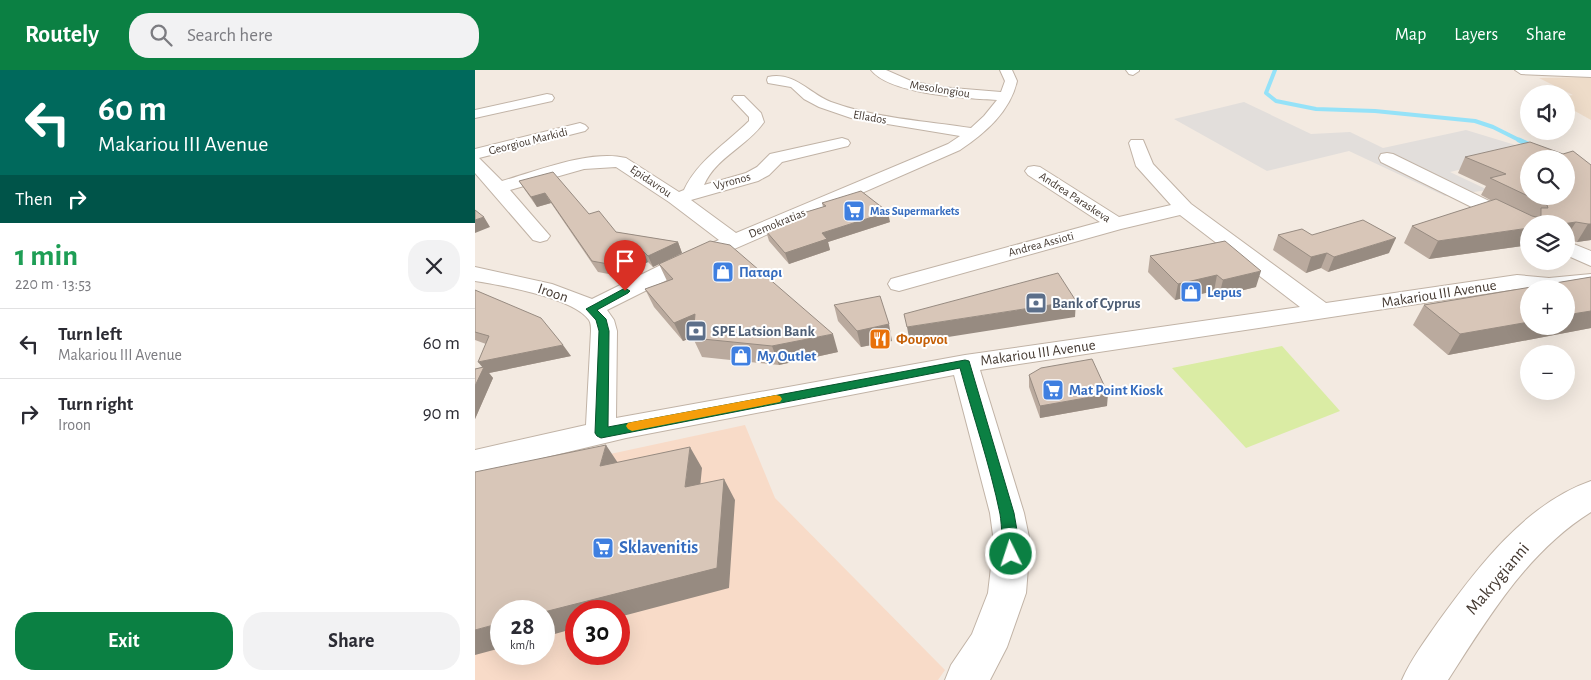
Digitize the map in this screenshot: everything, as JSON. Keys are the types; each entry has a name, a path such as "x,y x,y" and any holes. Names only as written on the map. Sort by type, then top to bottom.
{"street":[{"name":"Mesolongiou","path":"877,70 896,80 923,87 955,92 1006,96"},
{"path":"1006,70 1011,81 1006,96"},
{"path":"1521,70 1591,72"},
{"name":"Ellados","path":"773,80 795,84 819,102 856,115 974,133"},
{"name":"Demokratias","path":"591,309 663,272 733,240 954,147 974,133 991,116 1006,96"},
{"path":"475,114 547,98"},
{"path":"684,195 706,170 757,122 756,116 739,99"},
{"name":"Georgiou Markidi","path":"475,154 580,128"},
{"name":"Vyronos","path":"684,195 752,177 763,171 772,161 782,156 842,143"},
{"path":"1137,143 1145,166 1184,208 1321,311"},
{"path":"1387,158 1520,224"},
{"name":"Epidavrou","path":"498,188 583,164 611,161 626,165 684,195 733,240"},
{"path":"475,162 540,236"},
{"name":"Andrea Paraskeva","path":"1034,171 1116,224"},
{"name":"Andrea Assioti","path":"899,284 1116,224 1184,208"},
{"path":"1575,251 1591,259"},
{"name":"Makariou III Avenue","path":"1517,282 1533,273 1591,266"},
{"name":"Iroon","path":"475,274 551,291 591,309"},
{"name":"Makariou III Avenue","path":"475,462 601,433 965,364 1517,282 1549,285 1591,281"},
{"path":"591,309 601,319 604,331 601,433"},
{"path":"965,364 1007,513 1011,542 1011,567 1005,602 987,647 969,679"},
{"name":"Makrygianni","path":"1423,680 1478,600 1505,565 1530,539 1578,502 1591,495"}],"shaded area":[{"path":"1591,77 1591,120 1575,111 1575,85 1553,85 1539,78"},
{"path":"1244,102 1311,134 1350,132 1383,148 1466,130 1532,150 1520,150 1520,155 1450,172 1488,190 1445,196 1349,151 1267,171 1174,119"},
{"path":"745,425 775,498 945,670 938,680 475,680 475,483"}],"green space":[{"path":"1282,346 1340,411 1246,448 1172,368"}],"building":[{"path":"1530,142 1552,150 1520,150 1520,192 1490,178 1506,174 1465,157"},
{"path":"1575,153 1591,165 1591,224 1575,222 1575,215 1541,215 1541,208 1548,208 1547,205 1575,205"},
{"path":"553,172 589,214 599,211 616,232 678,242 648,256 643,251 622,261 608,264 592,261 545,193 531,197 519,181"},
{"path":"861,191 888,212 822,233 827,239 785,253 766,231 785,225 780,220 826,206 822,203"},
{"path":"1496,199 1530,215 1520,215 1520,229 1438,241 1412,226"},
{"path":"475,210 484,217 475,220"},
{"path":"1363,220 1396,238 1334,257 1327,253 1311,257 1278,235 1302,229 1312,235"},
{"path":"710,241 730,245 833,334 772,346 693,338 695,314 674,323 645,289 673,279 659,264"},
{"path":"1225,241 1261,271 1223,280 1217,275 1178,284 1150,256"},
{"path":"1058,273 1076,301 907,327 904,314"},
{"path":"1591,277 1591,311 1575,314 1575,280 1573,280"},
{"path":"1520,289 1520,324 1460,334 1424,305"},
{"path":"475,290 541,318 563,345 478,362 489,336 475,332"},
{"path":"880,296 889,324 857,331 834,305"},
{"path":"1092,359 1108,394 1040,406 1029,375 1041,368"},
{"path":"484,367 475,386 475,369"},
{"name":"Sklavenitis","path":"606,445 600,466 690,447 685,487 724,479 717,568 591,600 565,600 565,607 555,609 555,600 490,600 490,626 475,630 475,472"}],"waterway":[{"path":"1275,70 1266,93 1276,101 1316,109 1375,111 1475,121 1493,127 1519,140"},
{"path":"1519,140 1534,147"}],"slow traffic":[{"path":"632,426 776,399"}],"place":[{"name":"Mas Supermarkets","path":"854,211"},
{"name":"Παταρι","path":"723,272"},
{"name":"Lepus","path":"1191,292"},
{"name":"Bank of Cyprus","path":"1036,303"},
{"name":"SPE Latsion Bank","path":"696,331"},
{"name":"Φουρνοι","path":"880,339"},
{"name":"My Outlet","path":"741,356"},
{"name":"Mat Point Kiosk","path":"1053,390"},
{"name":"Sklavenitis","path":"603,548"}],"route":[{"path":"625,291 591,309 601,319 604,331 601,433 965,364 1007,513 1011,554"}]}
